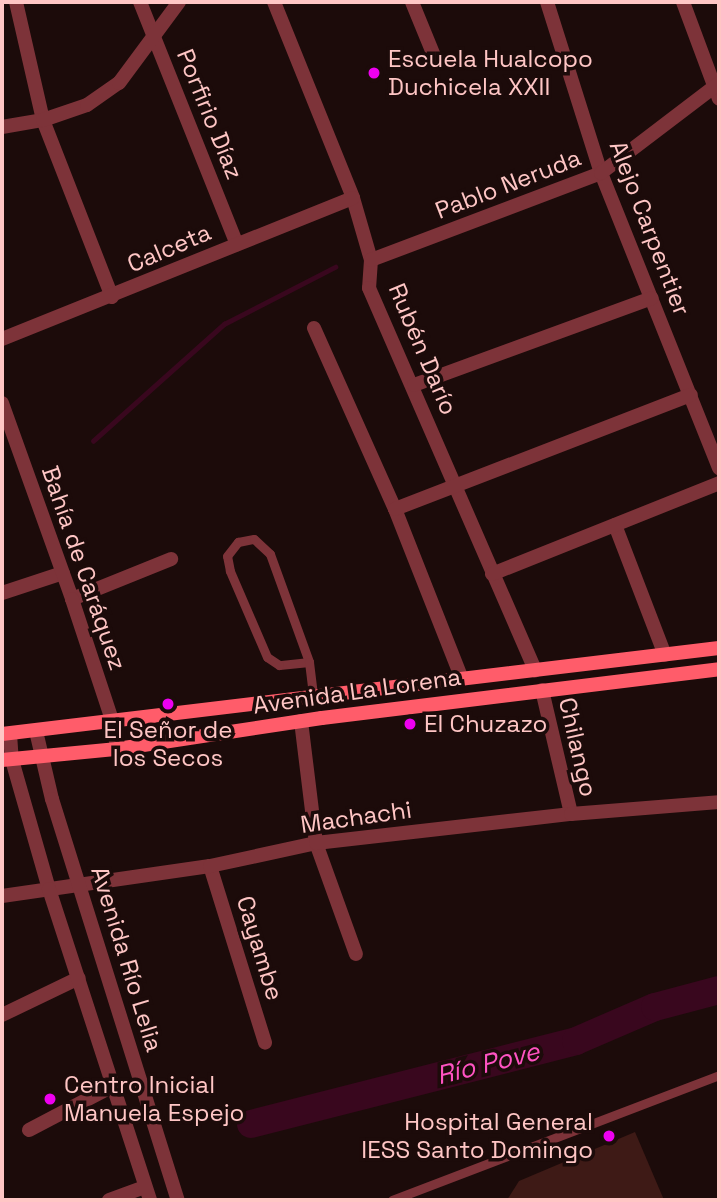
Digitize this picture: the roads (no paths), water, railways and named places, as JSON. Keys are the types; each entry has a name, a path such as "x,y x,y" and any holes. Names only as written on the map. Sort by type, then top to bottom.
{"main road":[{"name":"Avenida La Lorena","path":"6,734 719,648"},
{"name":"Avenida La Lorena","path":"7,760 41,759 302,721 542,690 719,671"}],"street":[{"path":"16,2 43,120 112,297"},
{"name":"Porfirio Díaz","path":"140,2 237,244"},
{"path":"2,127 43,120 87,104 119,83 179,2"},
{"name":"Rubén Darío","path":"274,2 353,198 371,260 369,288 414,385 535,670"},
{"path":"412,2 437,62"},
{"name":"Alejo Carpentier","path":"547,2 601,173 691,395 717,452 719,468"},
{"path":"683,2 718,90"},
{"name":"Pablo Neruda","path":"371,260 601,173 718,90"},
{"name":"Calceta","path":"2,339 353,198"},
{"path":"414,385 652,298"},
{"path":"314,328 395,509 462,679"},
{"path":"395,509 691,395"},
{"name":"Bahía de Caráquez","path":"2,403 72,599 113,723 117,749"},
{"path":"492,574 719,484"},
{"path":"615,525 665,655"},
{"path":"72,599 172,559"},
{"path":"2,593 63,573"},
{"name":"Chilango","path":"542,690 571,814"},
{"path":"302,721 316,844 355,954"},
{"name":"Avenida Río Lelia","path":"36,731 41,759 178,1200"},
{"path":"6,734 7,760 147,1194 109,1200"},
{"name":"Machachi","path":"2,896 210,866 316,844 571,814 719,802"},
{"name":"Cayambe","path":"210,866 265,1043"},
{"path":"2,1015 79,978"},
{"path":"29,1130 111,1087"}],"lane":[{"path":"309,662 279,665 267,657 230,571 227,556 238,542 254,539 270,554 309,662 313,697"},
{"path":"392,1200 719,1075"}],"waterway":[{"path":"93,441 224,324 335,267"},
{"name":"Río Pove","path":"251,1124 576,1041 655,1007 719,990"}],"place":[{"name":"Escuela Hualcopo Duchicela XXII","path":"374,73"},
{"name":"El Señor de los Secos","path":"168,704"},
{"name":"El Chuzazo","path":"410,724"},
{"name":"Centro Inicial Manuela Espejo","path":"50,1099"},
{"name":"Hospital General IESS Santo Domingo","path":"609,1136"}]}
